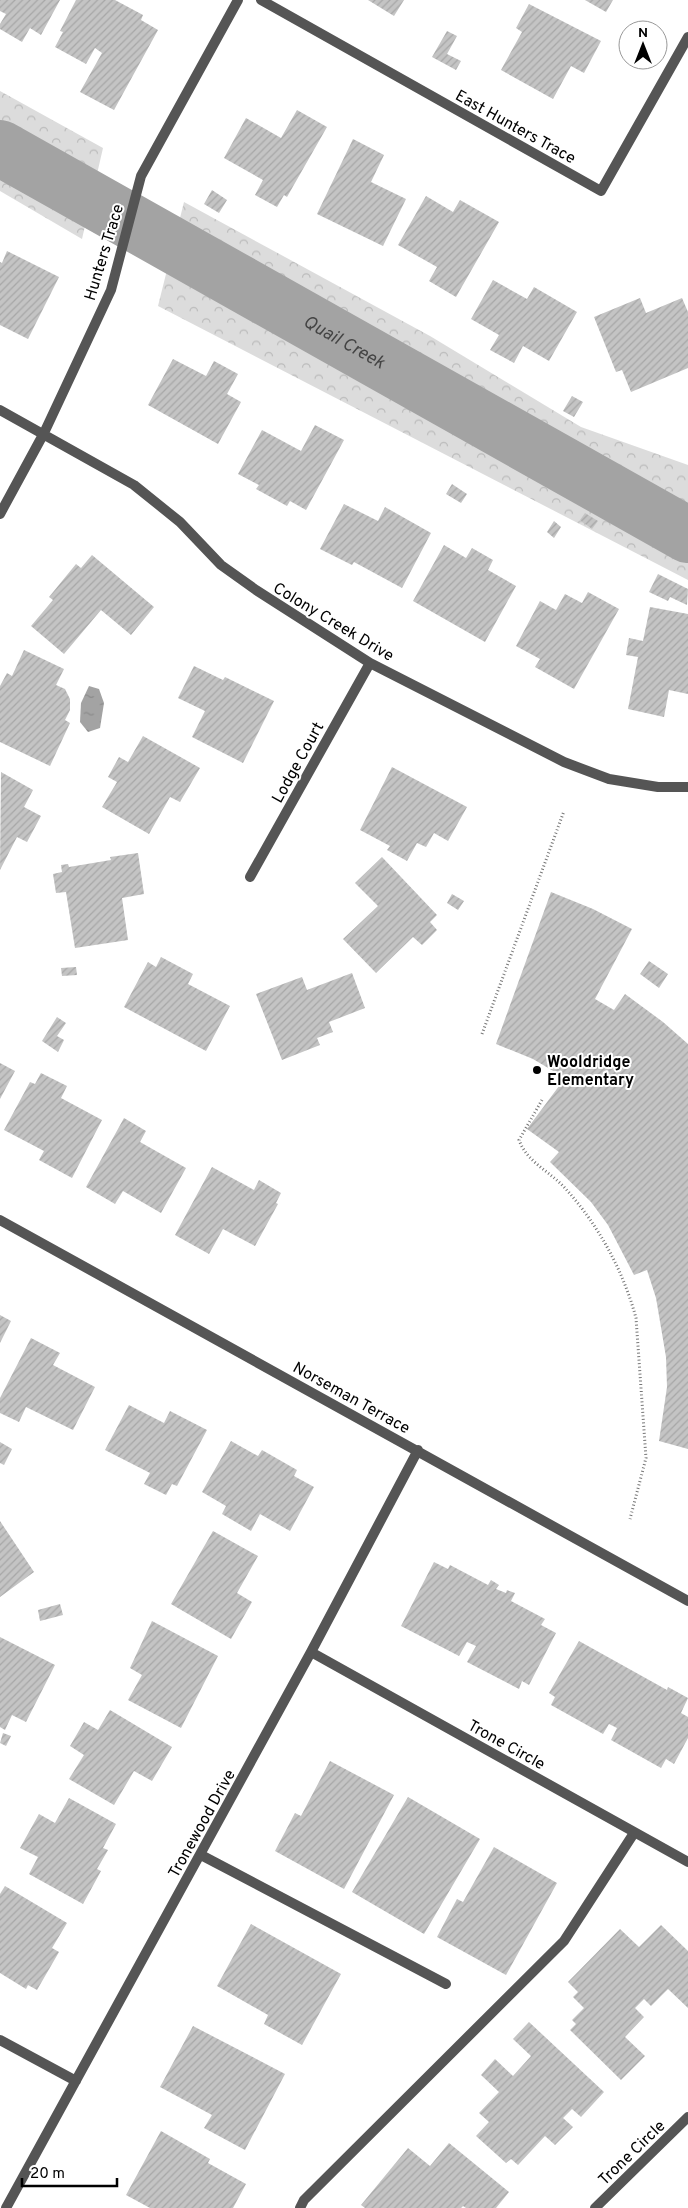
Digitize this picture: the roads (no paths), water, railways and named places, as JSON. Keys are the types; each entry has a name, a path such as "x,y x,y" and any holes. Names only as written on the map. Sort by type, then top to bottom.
{"street":[{"name":"Hunters Trace","path":"0,514 44,434 111,290 141,176 238,0"},
{"name":"East Hunters Trace","path":"261,0 601,191 688,37"},
{"name":"Colony Creek Drive","path":"0,410 134,485 180,522 221,565 256,590 370,663 564,762 609,779 658,787 688,787"},
{"name":"Lodge Court","path":"250,877 370,663"},
{"name":"Norseman Terrace","path":"0,1220 688,1601"},
{"name":"Tronewood Drive","path":"6,2208 201,1855 418,1450"},
{"name":"Trone Circle","path":"311,1652 688,1862"},
{"path":"300,2208 304,2200 564,1941 634,1833"},
{"path":"201,1855 446,1984"},
{"path":"0,2040 76,2081"},
{"name":"Trone Circle","path":"595,2208 688,2117"}],"water":[{"path":"89,686 99,689 104,703 100,728 88,732 80,722 81,703"}],"waterway":[{"name":"Quail Creek","path":"0,148 688,535"},
{"name":"Quail Creek","path":"0,156 8,152"}],"place":[{"name":"Wooldridge Elementary","path":"537,1070"}]}
